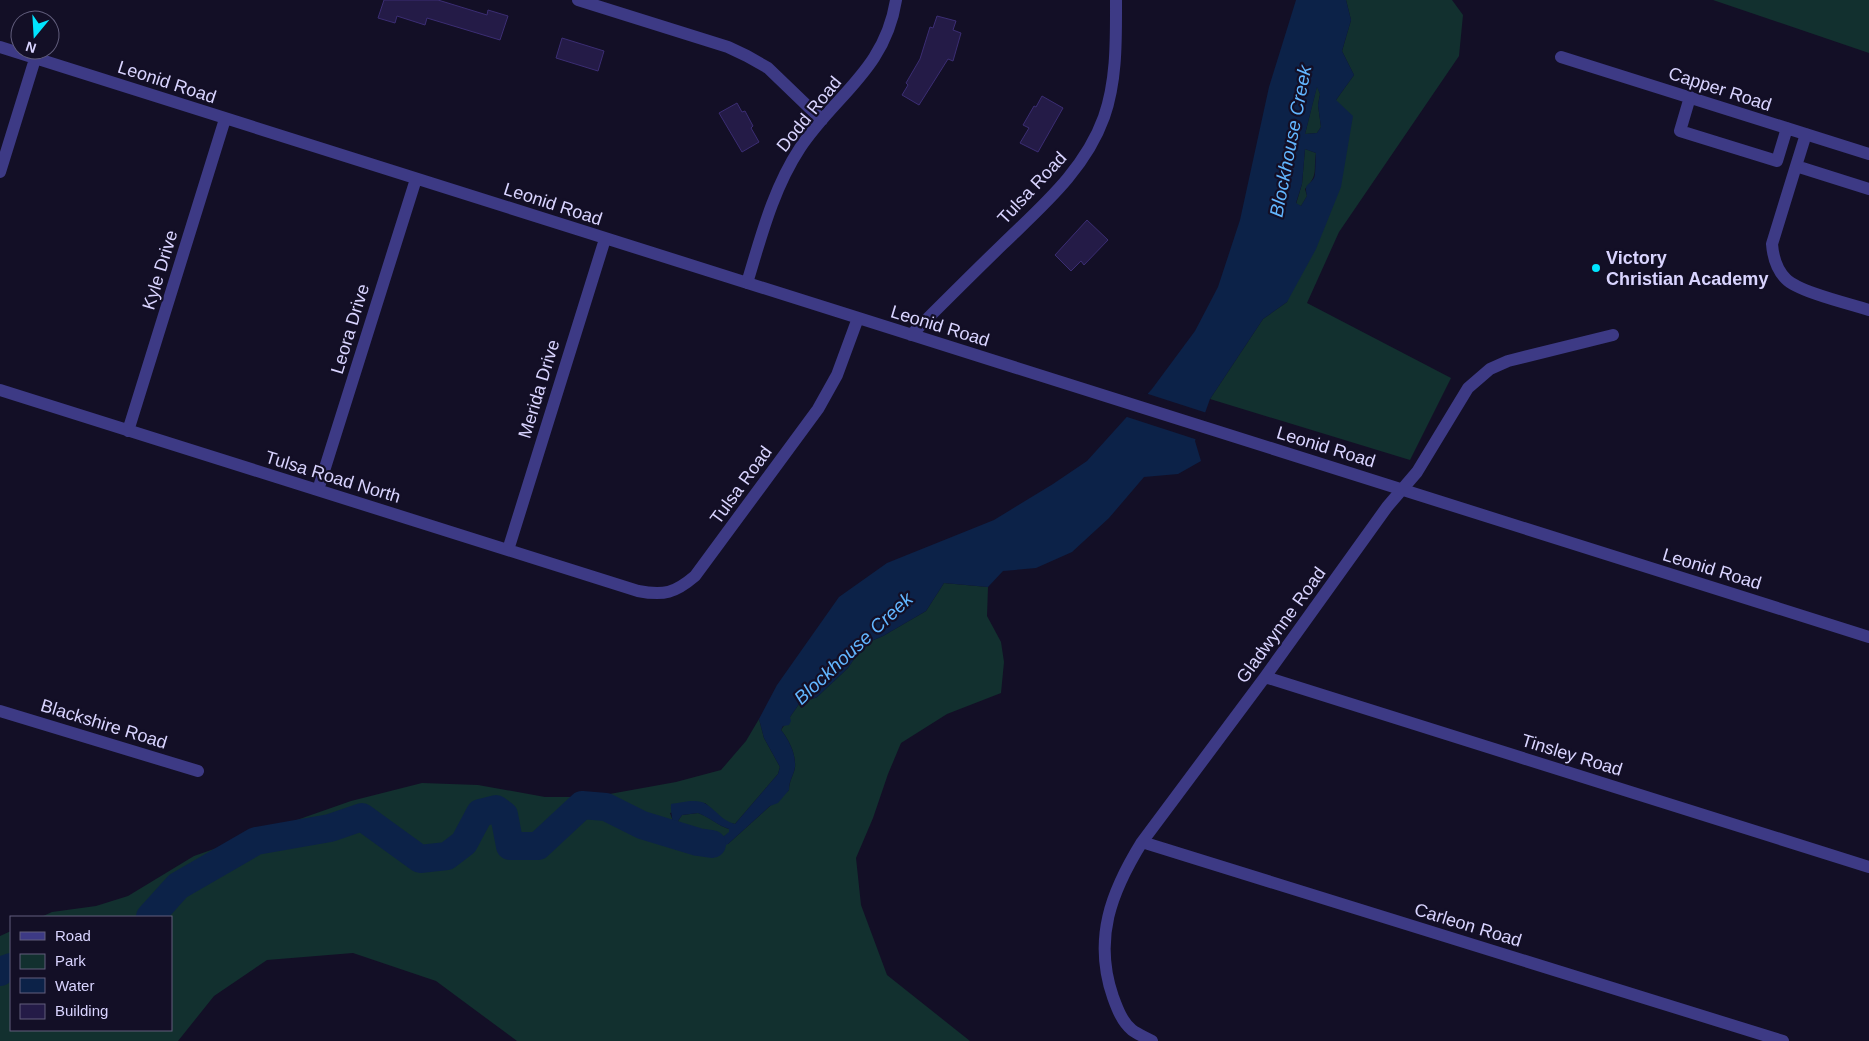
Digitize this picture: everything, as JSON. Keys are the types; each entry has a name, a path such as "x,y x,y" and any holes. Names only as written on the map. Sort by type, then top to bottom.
{"street":[{"path":"578,0 728,47 747,56 768,68 822,120"},
{"name":"Dodd Road","path":"747,283 773,200 800,148 822,120 854,86 871,63 886,37 896,0"},
{"name":"Tulsa Road","path":"910,335 1054,195 1084,158 1096,137 1110,93 1116,44 1116,0"},
{"name":"Capper Road","path":"1561,57 1869,154"},
{"path":"0,172 34,60"},
{"name":"Leonid Road","path":"41,60 1869,637"},
{"path":"1690,97 1680,132 1777,161 1786,128"},
{"name":"Kyle Drive","path":"128,431 225,119"},
{"path":"1806,134 1772,244 1773,257 1778,269 1787,280 1804,289 1869,310"},
{"path":"1796,166 1869,189"},
{"name":"Leora Drive","path":"318,490 416,179"},
{"name":"Merida Drive","path":"508,550 605,238"},
{"name":"Tulsa Road","path":"655,594 670,592 683,586 695,576 818,409 837,375 858,318"},
{"name":"Gladwynne Road","path":"1152,1041 1130,1029 1118,1011 1107,980 1105,943 1106,920 1113,897 1126,868 1142,842 1265,677 1386,508 1418,472 1468,388 1490,368 1508,361 1613,335"},
{"name":"Tulsa Road North","path":"0,390 638,591 655,594"},
{"name":"Tinsley Road","path":"1265,677 1869,867"},
{"name":"Blackshire Road","path":"0,711 198,771"},
{"name":"Carleon Road","path":"1142,842 1783,1041"}],"green space":[{"path":"1346,0 1452,0 1463,15 1459,56 1339,232 1307,303 1451,378 1410,460 1210,399 1263,319 1287,302 1336,100 1354,75 1342,51 1351,20"},
{"path":"1713,0 1869,0 1869,53"},
{"path":"1317,86 1320,94 1318,105 1321,127 1317,133 1305,134"},
{"path":"1305,149 1316,153 1315,172 1305,189 1307,196 1301,206 1296,204 1302,184"},
{"path":"944,583 988,587 987,616 1001,642 1004,662 1001,693 947,714 901,743 856,858 861,905 887,975 970,1041 517,1041 436,981 353,953 267,960 214,996 178,1041 0,1041 0,936 10,931 10,1031 172,1031 172,916 43,916 52,912 96,906 128,896 194,856 351,801 422,783 478,785 545,797 593,797 676,782 721,770 746,741 759,719 764,738 780,767 778,774 735,824 726,822 705,803 670,813 676,829 676,838 728,844 789,790 795,767 794,757 789,743 781,730 799,704 817,697 848,668 864,644 883,636 926,611"},
{"path":"698,813 729,829 729,833 717,838 712,832 707,838 702,839 682,831 678,821 682,815"}],"water":[{"path":"1296,0 1346,0 1351,20 1342,51 1354,75 1336,100 1353,116 1341,187 1316,249 1287,302 1263,319 1210,399 1195,441 1201,461 1178,474 1144,477 1109,518 1072,552 1036,568 1003,571 988,587 944,583 926,611 883,636 864,644 848,668 817,697 799,704 790,717 789,725 783,726 781,730 791,747 795,767 789,790 778,803 770,806 728,844 716,849 682,849 674,827 671,804 694,801 702,802 727,821 735,824 778,774 780,767 764,738 759,719 777,685 839,597 887,563 994,520 1053,484 1087,461 1152,389 1195,331 1218,287 1240,220 1269,87","holes":["1317,87 1320,94 1318,105 1321,127 1317,133 1305,134","1305,149 1316,153 1315,171 1314,178 1306,187 1307,196 1301,206 1296,203 1302,184","698,813 729,829 729,832 723,837 717,838 706,830 707,838 702,839 695,836 693,832 682,831 678,821 682,815"]}],"pier":[{"path":"1145,393 1207,413 1198,440 1124,416"}],"building":[{"path":"384,0 438,0 487,15 488,10 508,16 500,40 427,18 425,25 397,16 395,23 378,18"},
{"path":"937,16 956,21 953,30 961,33 953,61 948,59 919,105 902,95 908,85 906,83 920,59 930,27 933,28"},
{"path":"562,38 604,51 598,71 556,58"},
{"path":"1042,96 1063,108 1038,152 1020,143 1029,128 1023,125"},
{"path":"737,103 742,112 745,111 753,126 751,128 759,142 742,152 719,113"},
{"path":"1087,220 1108,240 1084,265 1081,261 1071,271 1055,255"}],"waterway":[{"name":"Blockhouse Creek","path":"151,916 178,886 256,841 330,828 362,817 420,859 447,856 464,843 480,813 496,809 504,815 510,846 538,846 582,805 606,807 642,825 698,842 712,844"},
{"name":"Blockhouse Creek","path":"0,972 10,967"}],"place":[{"name":"Victory Christian Academy","path":"1596,268"}]}
